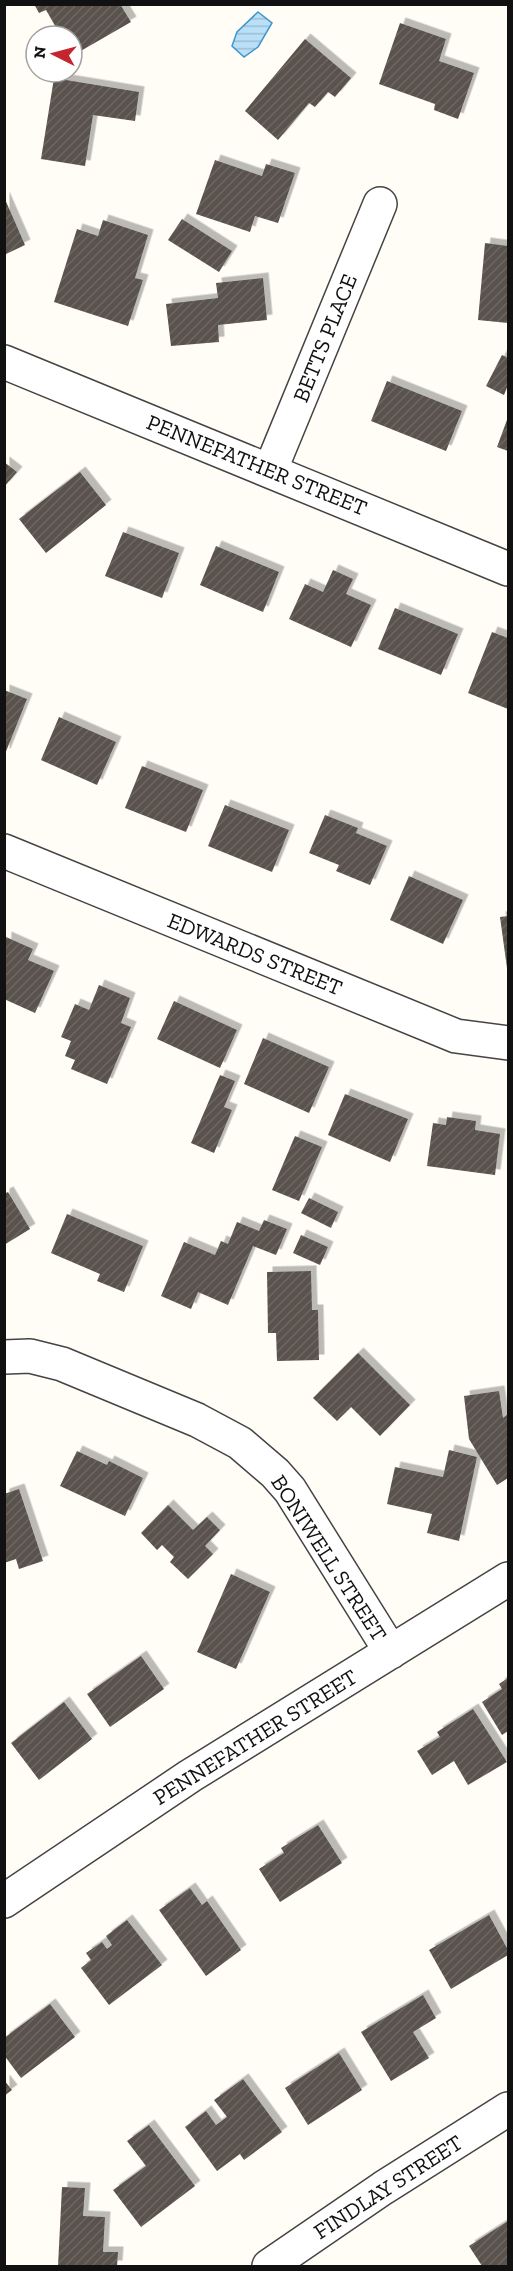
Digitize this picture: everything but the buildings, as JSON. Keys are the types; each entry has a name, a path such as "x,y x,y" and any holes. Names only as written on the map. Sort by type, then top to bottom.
{"street":[{"name":"BETTS PLACE","path":"270,471 380,204"},
{"name":"PENNEFATHER STREET","path":"4,362 508,569"},
{"name":"EDWARDS STREET","path":"4,851 456,1036 508,1043"},
{"name":"BONIWELL STREET","path":"4,1357 30,1356 62,1364 197,1420 240,1443 275,1473 290,1490 391,1652"},
{"name":"PENNEFATHER STREET","path":"4,1901 190,1776 508,1579"},
{"name":"FINDLAY STREET","path":"269,2266 383,2188 508,2109"}],"water":[{"path":"258,12 272,23 258,47 244,57 232,46 237,32"}]}
